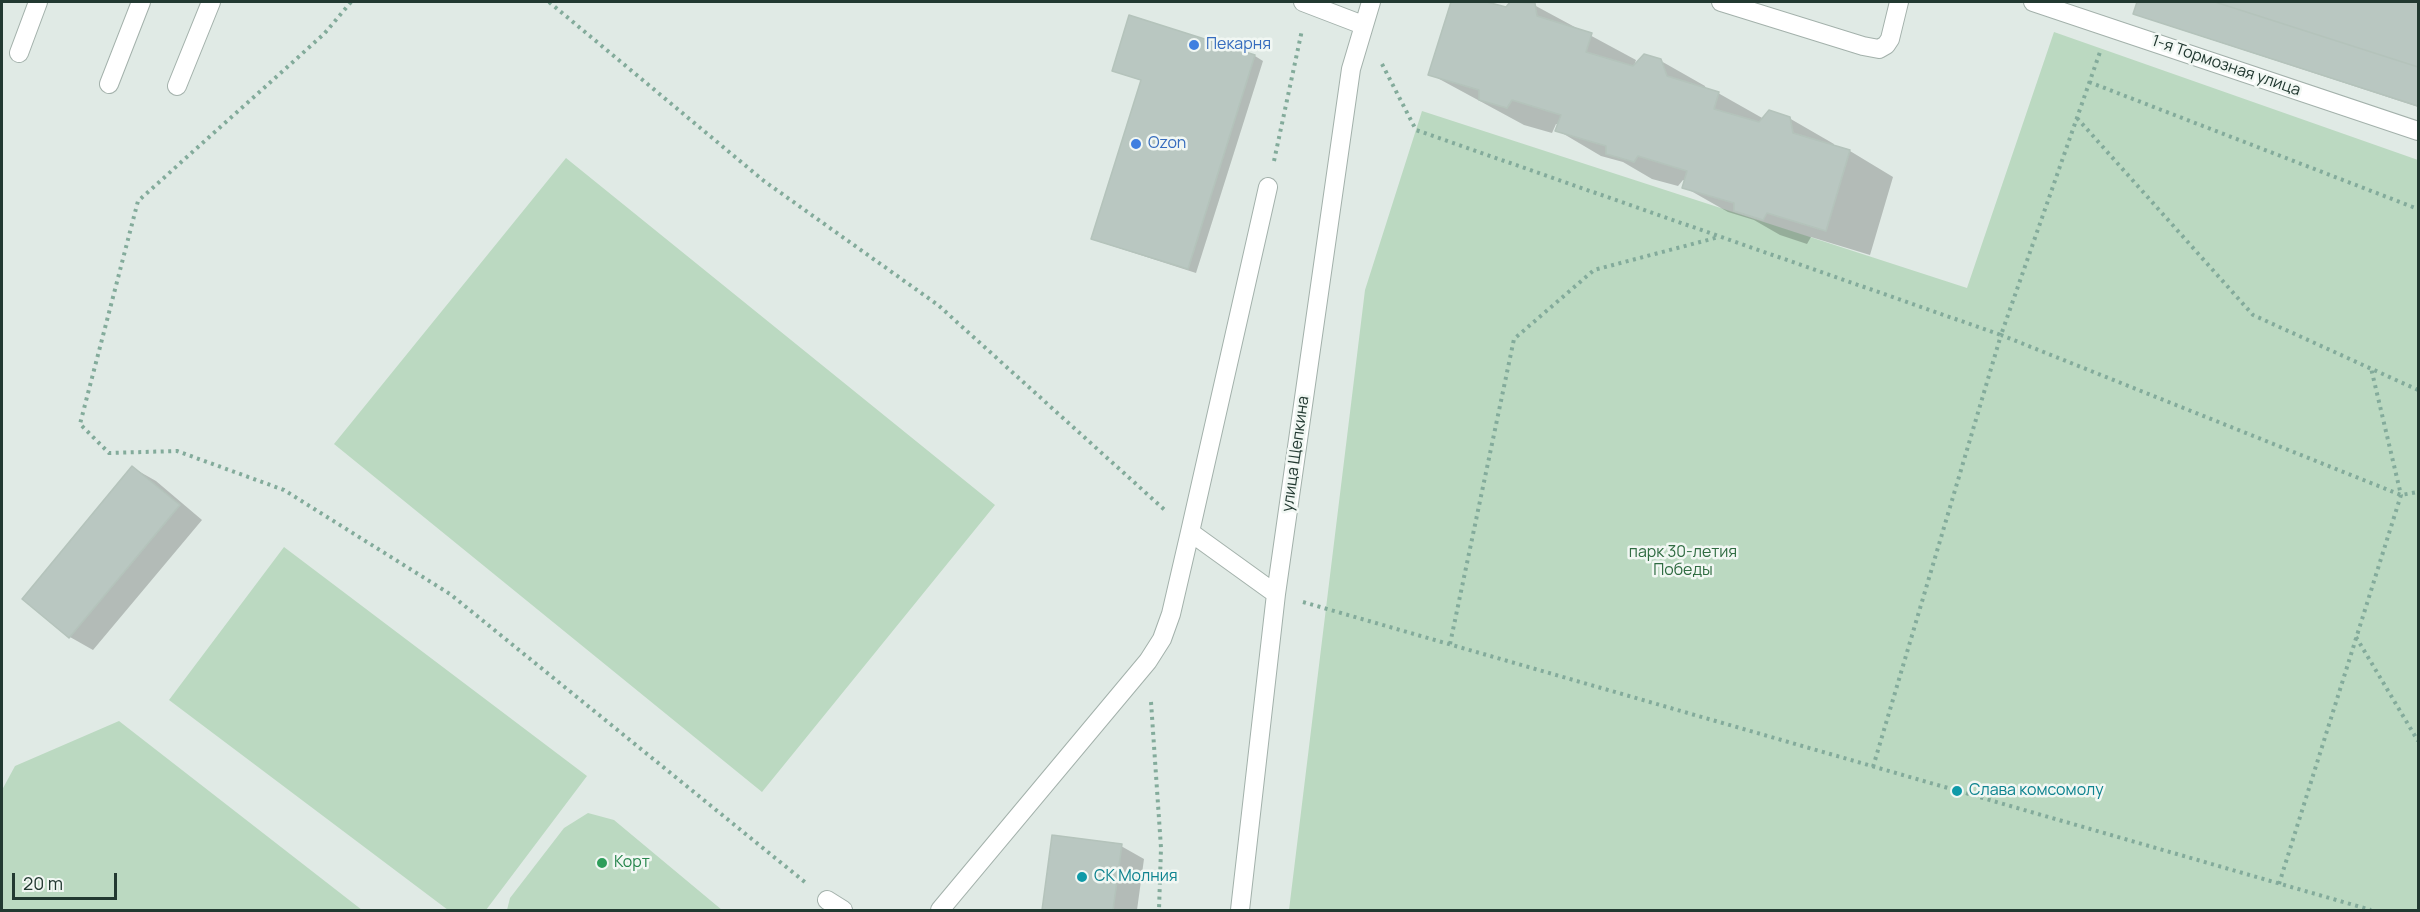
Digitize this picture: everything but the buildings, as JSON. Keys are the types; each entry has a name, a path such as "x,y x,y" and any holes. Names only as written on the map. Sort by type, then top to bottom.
{"street":[{"path":"19,53 38,2"},
{"path":"109,84 141,2"},
{"path":"177,86 212,2"},
{"path":"1305,2 1363,25"},
{"name":"улица Щепкина","path":"1240,910 1276,594 1350,69 1371,2"},
{"path":"1721,2 1879,49 1890,39 1899,2"},
{"name":"1-я Тормозная улица","path":"2033,2 2078,8 2109,26 2418,131"},
{"path":"940,910 1148,661 1162,639 1171,614 1268,187"},
{"path":"1190,532 1276,594"},
{"path":"827,900 843,910"}],"path":[{"path":"351,2 324,34 138,201 80,424 109,453 177,452 284,490 450,594 827,900"},
{"path":"549,2 764,181 938,305 1190,532"},
{"path":"1268,187 1305,2"},
{"path":"1363,25 1416,130 2001,335 2401,495 2418,492"},
{"path":"1873,767 2001,335 2109,26"},
{"path":"2089,82 2418,209"},
{"path":"2077,118 2253,315 2418,390"},
{"path":"1450,645 1514,339 1594,270 1720,237"},
{"path":"2278,884 2401,495 2372,368"},
{"path":"1276,594 2371,910"},
{"path":"2356,637 2418,741"},
{"path":"1148,661 1161,848 1159,910"}],"green space":[{"name":"парк 30-летия Победы","path":"2054,32 2418,160 2418,910 1289,910 1365,290 1422,111 1967,288"},
{"path":"566,158 995,505 762,792 334,444"},
{"path":"284,547 587,776 486,910 448,910 169,700"},
{"path":"119,721 362,910 2,910 2,790 15,766"},
{"name":"Корт","path":"588,813 614,820 722,910 507,910 510,898 564,828"}],"place":[{"name":"Пекарня","path":"1194,45"},
{"name":"Ozon","path":"1136,144"},
{"name":"Слава комсомолу","path":"1957,791"},
{"name":"Корт","path":"602,863"},
{"name":"СК Молния","path":"1082,877"}]}
